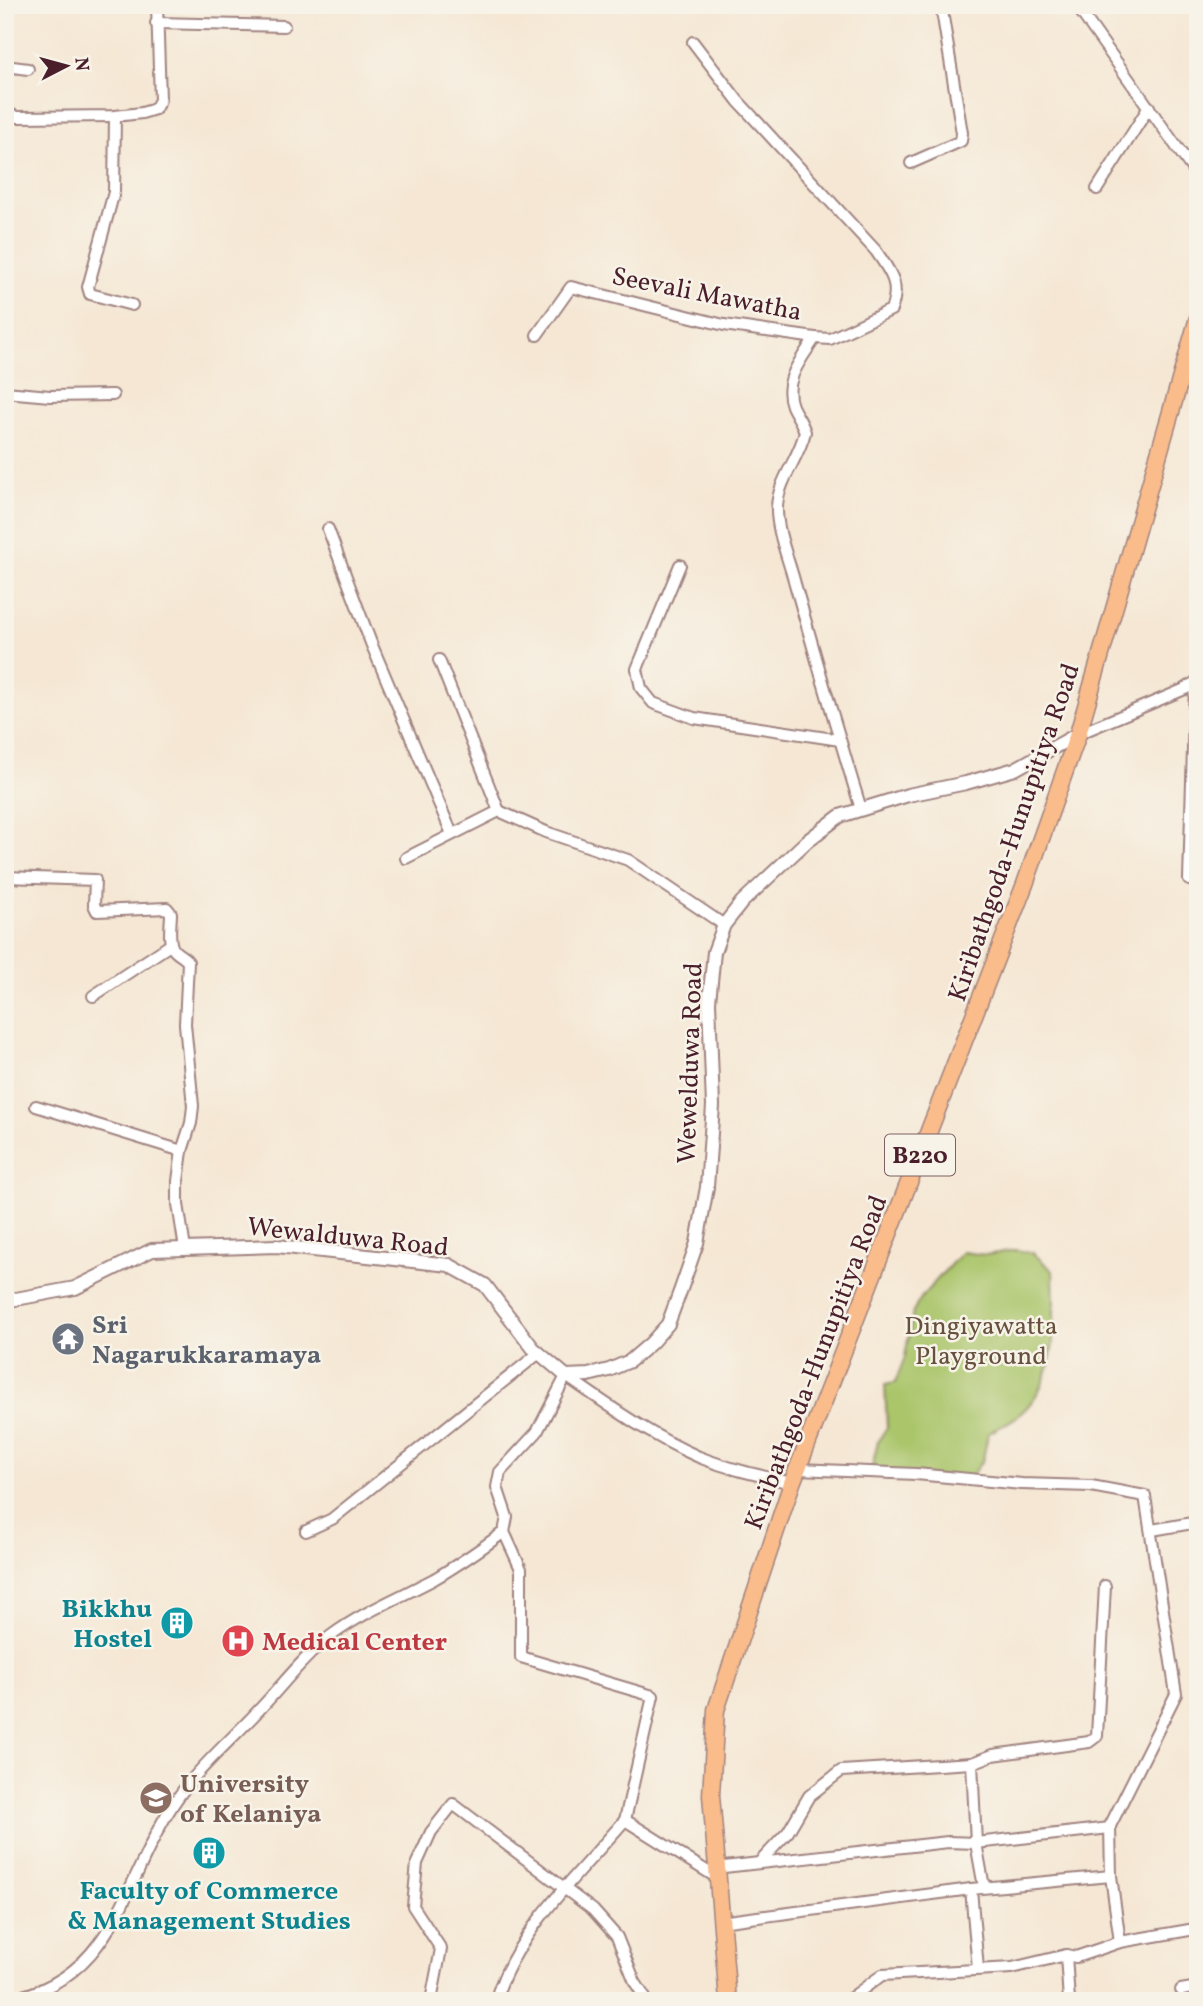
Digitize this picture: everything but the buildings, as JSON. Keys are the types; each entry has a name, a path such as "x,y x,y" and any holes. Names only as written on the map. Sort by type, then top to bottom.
{"main road":[{"name":"Kiribathgoda-Hunupitiya Road","path":"726,2000 711,1795 716,1710 795,1476 978,1007 1078,734 1198,317"}],"street":[{"path":"5,102 6,112 17,117 115,116 155,109 160,100 157,5"},
{"path":"911,163 961,141 962,133 941,5"},
{"path":"1076,5 1198,177"},
{"path":"156,23 284,26"},
{"path":"693,42 738,101 876,251 893,277 896,296 891,310 830,339 815,338"},
{"path":"5,66 28,69"},
{"path":"1097,189 1149,107"},
{"path":"115,116 114,192 88,287 90,294 132,305"},
{"name":"Seevali Mawatha","path":"537,335 570,287 723,325 815,338 800,361 789,389 792,405 804,432 794,461 782,482 777,510 810,638 861,809"},
{"path":"5,392 50,397 113,395"},
{"path":"328,529 371,643 452,834"},
{"path":"680,565 637,669 641,688 653,703 694,718 840,740"},
{"path":"439,660 499,811 546,832 628,860 724,925"},
{"path":"1078,734 1196,682 1189,880"},
{"name":"Wewelduwa Road","path":"566,1376 598,1373 630,1361 668,1324 681,1289 697,1243 707,1187 713,1106 709,1002 714,952 724,925 742,902 807,841 840,816 908,795 1015,769 1078,734"},
{"path":"406,858 499,811"},
{"path":"5,877 95,880 97,883 94,905 97,911 167,908 171,913 170,945"},
{"path":"93,996 170,945"},
{"path":"170,945 188,962 186,1024 194,1106 182,1151 178,1181 178,1204 186,1249"},
{"path":"36,1106 182,1151"},
{"name":"Wewalduwa Road","path":"5,1301 75,1288 152,1250 277,1247 449,1265 485,1285 539,1353 566,1376 648,1432 700,1457 735,1469 795,1476 916,1474 1022,1484 1091,1486 1145,1496 1152,1530"},
{"path":"306,1531 332,1519 539,1353"},
{"path":"495,2001 503,1975 537,1923 625,1820 653,1696 521,1657 520,1569 504,1532 507,1517 496,1487 499,1472 537,1432 566,1376"},
{"path":"1120,1942 1111,1876 1110,1828 1176,1694 1152,1530 1198,1522"},
{"path":"5,2000 51,1986 67,1976 95,1949 113,1926 148,1848 181,1794 327,1639 434,1579 504,1532"},
{"path":"759,1863 788,1832 809,1796 841,1771 972,1762 993,1755 1089,1742 1097,1736 1105,1586"},
{"path":"972,1762 976,1843 984,1887"},
{"path":"431,2001 441,1949 413,1906 417,1863 430,1832 453,1804 593,1910 617,1937 635,1982 647,2001"},
{"path":"625,1820 715,1873 759,1863 948,1842 976,1843 1110,1828"},
{"path":"720,1923 984,1887 1111,1876"},
{"path":"971,1889 978,1969"},
{"path":"847,2001 882,1975 1012,1968 1066,1955 1076,1957 1120,1942 1195,1929 1198,1932"},
{"path":"1066,1955 1069,2001"},
{"path":"1181,1990 1198,1987"}],"green space":[{"name":"Dingiyawatta Playground","path":"1015,1250 1033,1253 1053,1271 1052,1347 1043,1383 1033,1399 1020,1414 988,1434 983,1459 969,1479 871,1472 878,1441 887,1428 885,1385 895,1383 905,1357 913,1311 923,1295 962,1252 986,1255"}],"place":[{"name":"Sri Nagarukkaramaya","path":"68,1339"},
{"name":"Bikkhu Hostel","path":"177,1623"},
{"name":"Medical Center","path":"238,1641"},
{"name":"University of Kelaniya","path":"156,1798"},
{"name":"Faculty of Commerce & Management Studies","path":"209,1853"}]}
